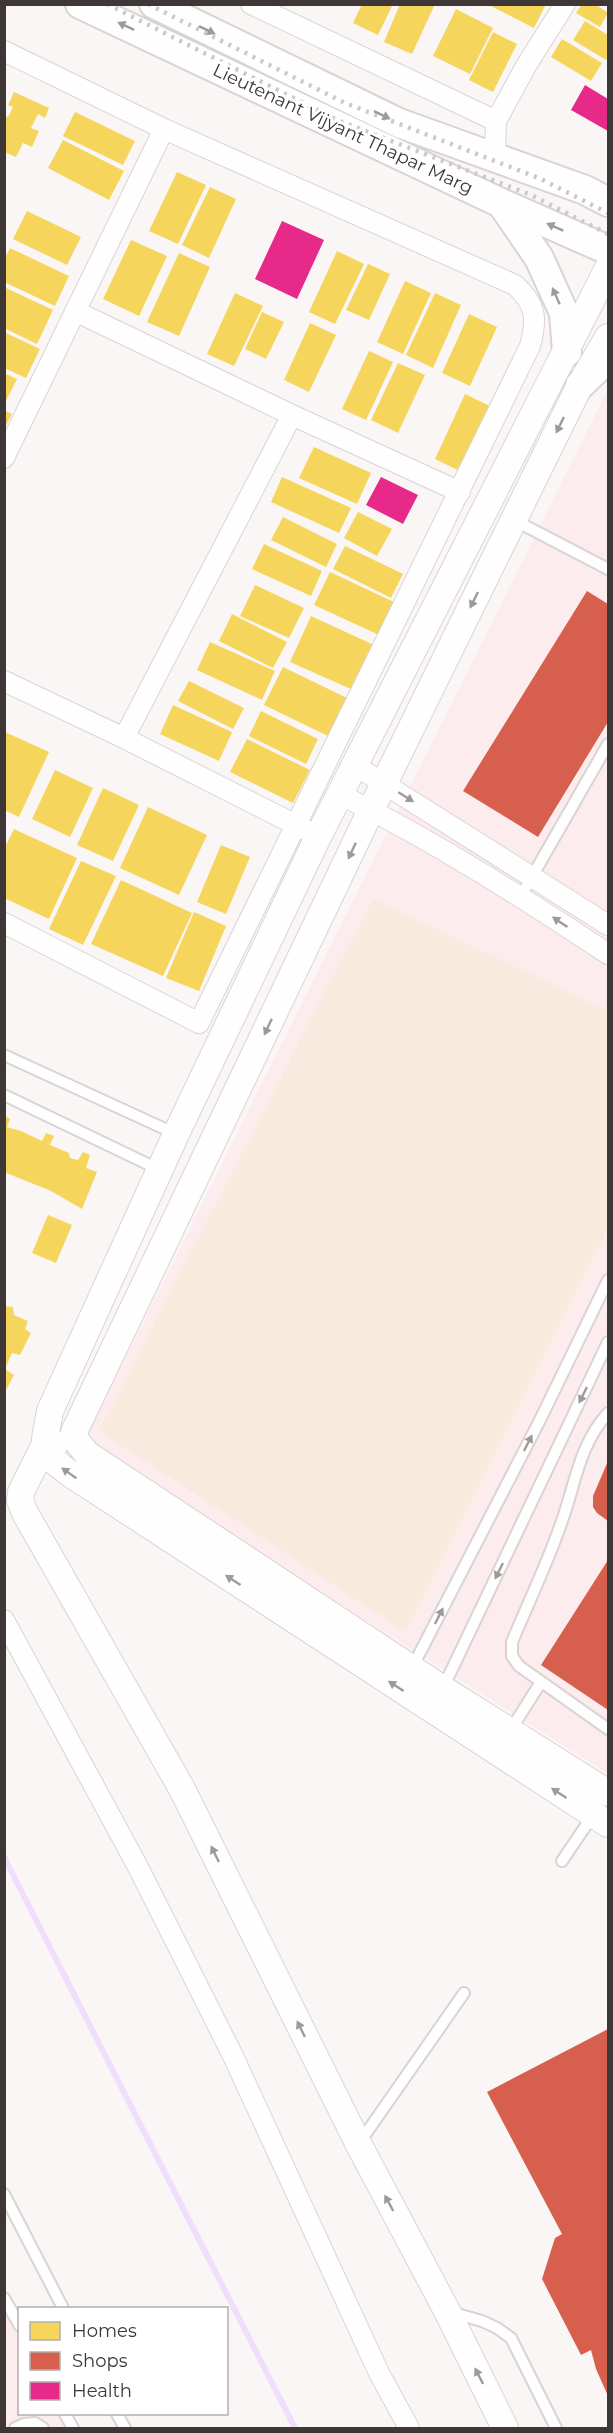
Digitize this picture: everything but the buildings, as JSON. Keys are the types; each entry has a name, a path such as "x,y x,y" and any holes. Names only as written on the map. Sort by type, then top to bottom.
{"main road":[{"name":"Lieutenant Vijyant Thapar Marg","path":"80,4 501,203 609,250"},
{"name":"Lieutenant Vijyant Thapar Marg","path":"154,4 399,123 601,194"},
{"path":"501,203 539,258 564,313 567,352"},
{"path":"580,385 609,358"}],"street":[{"path":"251,4 496,121"},
{"path":"495,157 496,121 526,66 565,4"},
{"path":"4,51 164,129 514,285 525,295 533,310 535,327 530,346 460,492 308,831 160,1170 50,1412 44,1446 21,1492 20,1500 25,1513 182,1789 359,2145 447,2311 505,2428"},
{"path":"4,458 164,129"},
{"path":"4,923 199,1023 308,831 341,795 609,268"},
{"path":"77,312 460,492"},
{"path":"609,337 580,385 384,783 76,1428 75,1439 87,1454 443,1689 609,1793"},
{"path":"124,738 292,415"},
{"path":"4,681 124,738 308,831"},
{"path":"356,766 609,925"},
{"path":"341,795 521,896 609,954"},
{"path":"44,1446 75,1439"},
{"path":"44,1446 46,1455 72,1475 601,1820"},
{"path":"4,1620 138,1867 234,2058 380,2373 409,2428"}],"lane":[{"path":"514,520 609,569"},
{"path":"521,896 609,744"},
{"path":"4,1055 176,1134"},
{"path":"4,1095 160,1170"},
{"path":"412,1668 540,1420 609,1280"},
{"path":"443,1689 609,1342"},
{"path":"609,1413 598,1425 576,1470 564,1517 512,1642 512,1656 519,1666 609,1729"},
{"path":"509,1731 541,1682"},
{"path":"562,1861 601,1820"},
{"path":"359,2145 464,1993"},
{"path":"4,2194 62,2307"},
{"path":"4,2298 18,2322"},
{"path":"447,2311 482,2321 511,2338 556,2428"},
{"path":"15,2428 35,2423 43,2428"}],"shaded area":[{"path":"608,389 608,1774 84,1441"},
{"path":"373,899 608,1011 608,1228 406,1632 99,1431"},
{"path":"4,2311 18,2338 18,2415 58,2415 65,2428 5,2428"}],"waterway":[{"path":"4,1857 295,2428"}],"railway":[{"path":"107,4 337,120 531,195 608,234"},
{"path":"148,4 345,103 539,178 608,213"}]}
